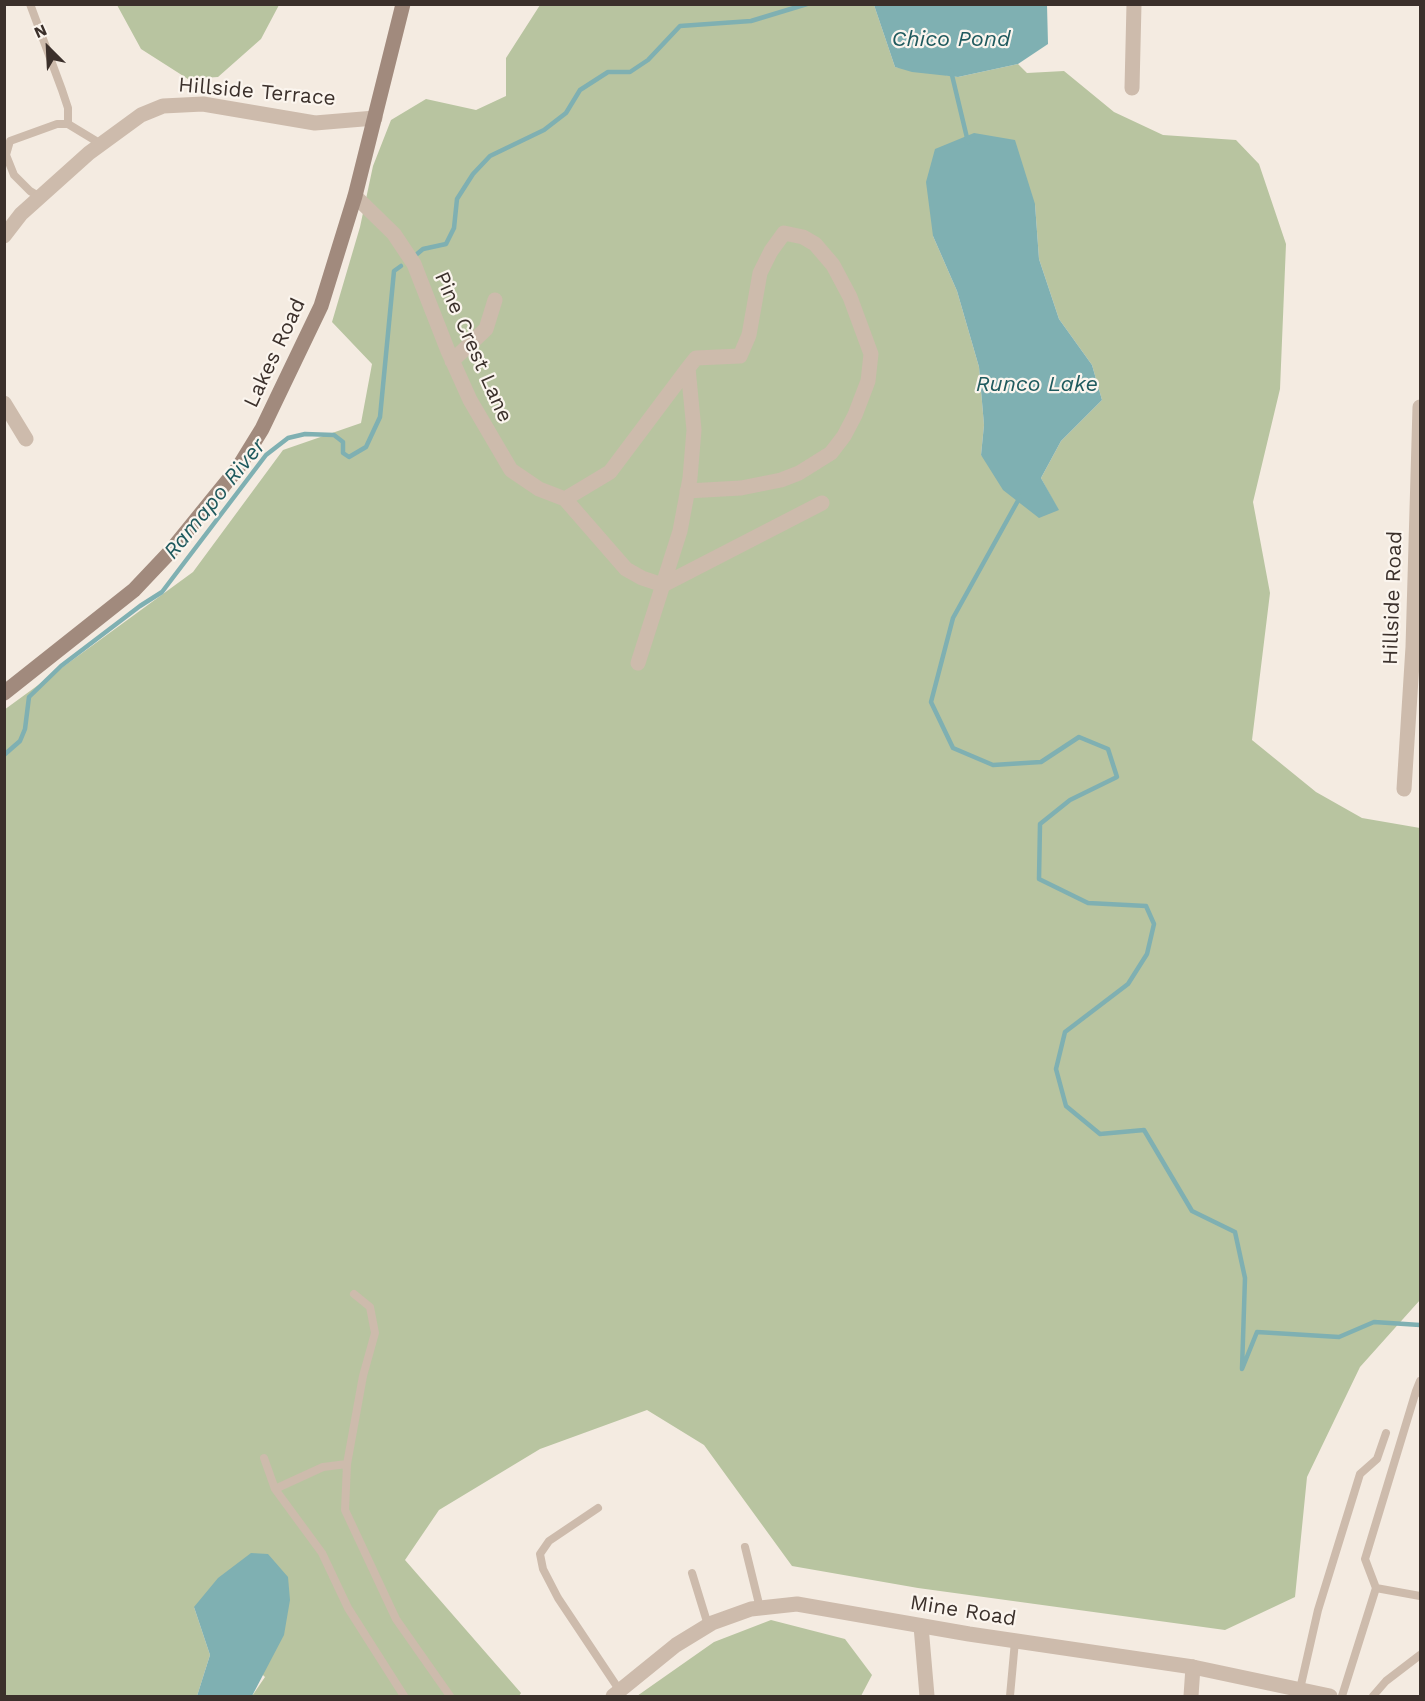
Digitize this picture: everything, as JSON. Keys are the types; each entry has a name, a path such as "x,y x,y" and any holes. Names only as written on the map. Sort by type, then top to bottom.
{"main road":[{"name":"Lakes Road","path":"4,693 134,590 169,553 237,468 288,380 321,306 355,196 403,4"}],"street":[{"path":"1132,88 1134,4"},
{"name":"Hillside Terrace","path":"4,236 21,214 101,144 141,115 163,106 202,104 315,123 375,118"},
{"name":"Pine Crest Lane","path":"355,196 394,234 414,264 452,361 493,443 511,470 539,489 565,499"},
{"path":"687,491 741,488 781,480 817,464 831,453 844,436 868,381 871,354 850,297 833,265 815,244 803,237 784,233 759,273 749,335 740,356 696,358 610,472 565,499 626,569 642,578 663,585 822,503"},
{"path":"452,361 486,329 495,300"},
{"path":"638,663 680,531 687,491 694,430 688,368"},
{"path":"4,403 26,439"},
{"name":"Hillside Road","path":"1404,789 1413,647 1420,407"},
{"name":"Mine Road","path":"617,1694 676,1645 708,1625 760,1608 797,1605 1192,1667 1330,1696"},
{"path":"921,1626 927,1696"},
{"path":"1191,1696 1192,1667"}],"lane":[{"path":"30,4 68,108 68,124"},
{"path":"40,197 14,175 9,164 6,148 15,137 57,124 68,124 101,144"},
{"path":"354,1294 370,1307 375,1333 363,1376 347,1464 345,1510 396,1619 450,1696"},
{"path":"1342,1696 1376,1588 1365,1559 1420,1382"},
{"path":"1300,1689 1318,1610 1360,1474 1377,1459 1386,1433"},
{"path":"264,1458 275,1489 322,1553 348,1608 404,1696"},
{"path":"275,1489 323,1467 347,1464"},
{"path":"598,1508 549,1541 540,1554 543,1569 558,1598 617,1694"},
{"path":"745,1547 760,1608"},
{"path":"692,1573 708,1625"},
{"path":"1376,1588 1420,1596"},
{"path":"1010,1696 1015,1641"},
{"path":"1373,1696 1386,1681 1420,1655"}],"green space":[{"path":"117,5 279,5 261,39 218,77 188,79 141,49"},
{"path":"540,5 874,5 895,67 958,77 1018,64 1027,73 1064,71 1114,112 1163,135 1236,140 1259,164 1286,244 1280,389 1253,502 1270,593 1252,740 1316,792 1362,818 1420,828 1420,1300 1360,1367 1307,1477 1295,1597 1225,1630 918,1588 792,1566 704,1445 647,1410 540,1449 439,1510 405,1560 521,1693 519,1696 252,1696 265,1677 194,1607 210,1655 197,1696 5,1696 4,710 193,572 283,450 361,423 372,364 332,322 360,227 373,166 391,120 426,99 476,110 506,96 506,58","holes":["1035,204 1039,259 1059,319 1092,365 1102,400 1061,441 1041,478 1058,510 981,455 984,425 979,367 957,291 933,236"]},
{"path":"771,1620 845,1639 872,1675 861,1696 637,1696 714,1642"}],"water":[{"name":"Chico Pond","path":"874,5 1047,5 1048,44 1018,64 958,77 912,72 895,67"},
{"name":"Runco Lake","path":"974,133 1015,140 1035,204 1039,259 1059,319 1092,365 1102,400 1061,441 1041,478 1059,510 1039,518 1003,490 981,455 984,425 979,367 957,291 933,236 926,182 935,149"},
{"path":"251,1553 268,1554 288,1577 290,1600 284,1635 252,1696 197,1696 210,1655 194,1607 218,1578"}],"waterway":[{"name":"Ramapo River","path":"417,254 423,249 446,244 454,228 457,199 473,174 490,156 544,130 566,113 580,90 608,72 630,72 648,60 680,26 751,21 807,4"},
{"path":"951,71 968,142"},
{"name":"Ramapo River","path":"4,755 20,741 25,729 29,697 61,666 162,592 266,455 288,438 305,434 334,435 343,442 343,453 349,457 366,447 380,417 394,271 401,266"},
{"path":"1020,497 953,618 931,702 953,748 993,765 1041,762 1079,737 1108,749 1117,777 1070,800 1040,824 1039,879 1088,903 1146,906 1154,924 1147,954 1128,984 1065,1032 1056,1069 1066,1106 1100,1134 1144,1130 1192,1211 1235,1232 1245,1278 1242,1369 1257,1332 1339,1337 1374,1322 1420,1325"}]}
